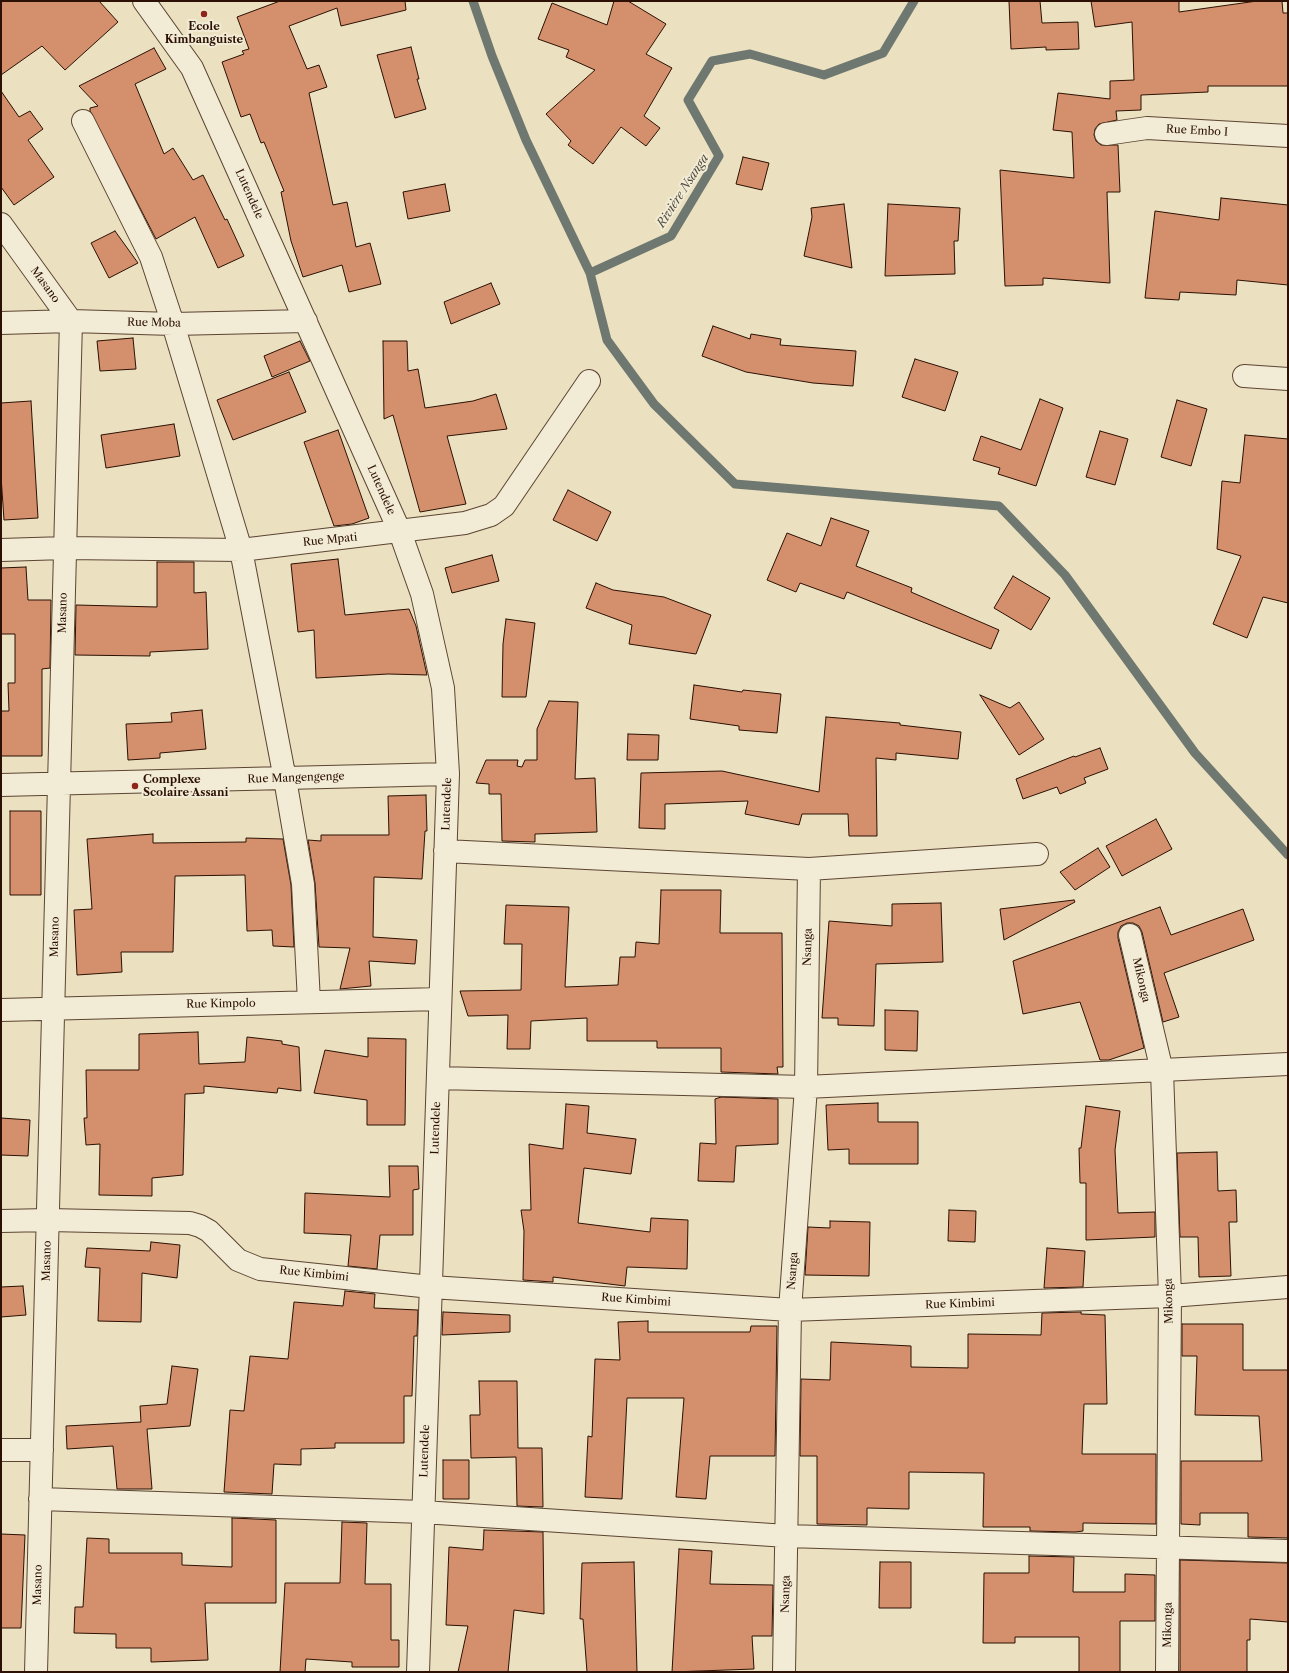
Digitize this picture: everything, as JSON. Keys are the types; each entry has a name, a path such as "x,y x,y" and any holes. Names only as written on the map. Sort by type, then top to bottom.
{"street":[{"name":"Lutendele","path":"144,1 192,68 400,532 422,594 443,688 448,774 418,1672"},
{"path":"83,121 151,257 173,324 241,550 285,779 303,884 308,1002"},
{"name":"Rue Embo I","path":"1106,134 1147,128 1288,136"},
{"name":"Masano","path":"1,224 71,321 36,1672"},
{"name":"Rue Moba","path":"1,323 71,321 173,324 306,321"},
{"path":"1244,376 1288,379"},
{"name":"Rue Mpati","path":"1,550 65,548 241,550 466,523 491,515 504,506 589,381"},
{"name":"Rue Mangengenge","path":"1,785 448,774"},
{"path":"445,850 809,869 1037,854"},
{"name":"Nsanga","path":"784,1672 790,1310 806,1087 809,869"},
{"name":"Mikonga","path":"1130,935 1162,1071 1170,1296 1167,1672"},
{"name":"Rue Kimpolo","path":"1,1010 440,999"},
{"path":"438,1078 806,1087 1288,1064"},
{"name":"Rue Kimbimi","path":"1,1221 48,1220 190,1223 209,1230 238,1260 260,1269 431,1287 790,1310 1170,1296 1288,1287"},
{"path":"1,1450 42,1450"},
{"path":"40,1499 423,1512 787,1536 1288,1551"}],"building":[{"path":"1,1 99,1 118,22 65,70 42,46 1,75"},
{"path":"280,1 405,1 406,10 341,26 337,8 289,26 307,69 319,65 327,87 309,93 333,205 347,202 356,247 370,243 381,284 349,292 342,265 303,277 291,241 281,192 284,191 264,142 261,143 250,114 241,117 222,62 244,54 242,51 249,49 237,17"},
{"path":"614,1 628,1 666,24 646,54 672,68 644,116 660,128 646,146 621,127 593,164 568,145 571,141 546,114 595,70 566,57 569,50 538,39 552,3 607,25"},
{"path":"1009,1 1040,1 1042,23 1078,22 1079,49 1046,50 1046,47 1011,49"},
{"path":"1091,1 1179,1 1179,12 1257,1 1282,1 1283,13 1288,13 1288,86 1208,86 1208,92 1141,95 1141,110 1116,111 1117,120 1099,124 1095,129 1094,135 1096,141 1101,145 1118,145 1120,192 1107,192 1110,283 1043,278 1043,285 1005,286 1000,170 1074,178 1072,132 1053,130 1058,93 1110,99 1110,81 1134,80 1132,22 1095,27"},
{"path":"411,47 419,79 417,79 426,109 395,118 377,55"},
{"path":"154,48 166,69 135,84 164,154 173,148 193,180 203,175 225,220 227,219 244,256 218,268 195,217 156,239 90,111 90,108 98,106 79,86"},
{"path":"1,91 19,117 30,111 43,129 28,140 54,177 14,205 1,187"},
{"path":"743,157 769,163 762,190 736,184"},
{"path":"445,184 450,211 408,219 403,192"},
{"path":"1221,198 1288,205 1288,285 1237,280 1236,295 1180,292 1179,300 1145,298 1155,211 1219,220"},
{"path":"844,204 852,268 804,256 812,217 811,208"},
{"path":"888,204 960,208 958,241 954,241 955,274 885,276"},
{"path":"115,231 138,263 109,278 91,243"},
{"path":"491,283 500,304 451,324 444,302"},
{"path":"713,326 750,339 751,334 781,339 780,345 856,351 853,386 813,383 746,372 702,356"},
{"path":"133,338 136,369 100,371 97,341"},
{"path":"300,341 310,361 272,377 264,356"},
{"path":"383,341 407,341 408,371 418,369 425,408 473,401 496,394 507,429 447,436 466,504 420,512 393,415 384,419"},
{"path":"915,359 958,372 945,411 902,397"},
{"path":"289,372 306,412 233,440 217,400"},
{"path":"1040,399 1063,408 1036,486 998,474 1000,468 973,460 981,436 1021,450"},
{"path":"1177,400 1207,409 1191,466 1161,457"},
{"path":"31,401 38,518 4,520 1,476 1,403"},
{"path":"174,424 180,456 106,468 101,435"},
{"path":"338,430 369,518 352,524 334,526 304,442"},
{"path":"1100,431 1128,439 1115,485 1086,477"},
{"path":"1245,435 1288,439 1288,603 1263,597 1247,638 1213,624 1241,556 1217,549 1222,481 1240,483"},
{"path":"568,490 611,512 597,541 553,520"},
{"path":"831,518 869,531 856,566 912,588 911,592 999,630 991,649 847,592 844,599 800,583 796,592 767,580 787,533 821,546"},
{"path":"492,555 499,581 452,593 445,568"},
{"path":"338,559 345,615 409,609 416,626 427,675 388,674 316,678 314,630 298,632 291,564"},
{"path":"157,562 194,562 194,593 206,592 208,649 150,652 150,656 75,655 76,605 157,607"},
{"path":"26,567 28,600 51,600 50,668 42,669 42,756 1,756 1,711 9,711 8,683 15,683 15,634 1,634 1,568"},
{"path":"1013,576 1050,598 1031,630 994,608"},
{"path":"596,583 613,590 664,597 711,615 696,654 629,644 632,625 586,608"},
{"path":"506,619 535,623 526,697 502,697 503,644"},
{"path":"694,685 742,692 743,690 781,694 777,733 739,730 739,726 690,719"},
{"path":"980,695 1010,708 1019,702 1044,739 1019,755"},
{"path":"549,701 578,702 575,779 595,778 597,832 535,834 535,842 502,841 501,794 489,794 489,784 476,783 486,760 518,760 517,766 522,767 525,760 537,760 537,729"},
{"path":"202,710 206,749 160,753 160,758 128,760 126,724 172,722 171,713"},
{"path":"826,717 900,723 900,725 961,732 958,759 896,753 896,760 876,758 877,836 849,836 848,814 802,814 799,825 745,814 748,801 665,804 665,829 639,828 641,773 722,771 819,792"},
{"path":"628,734 659,735 658,760 627,760"},
{"path":"1100,748 1108,769 1084,778 1086,783 1060,794 1057,787 1023,799 1016,779 1074,756 1075,757"},
{"path":"426,795 427,831 425,831 422,879 374,877 373,937 417,940 415,964 369,961 371,986 340,989 350,948 319,947 315,883 308,840 321,841 321,835 389,835 388,796"},
{"path":"10,811 41,811 41,895 10,895"},
{"path":"1156,819 1172,849 1122,876 1106,846"},
{"path":"153,834 153,843 246,842 246,838 283,839 291,885 294,947 273,946 272,930 247,931 245,875 175,876 173,952 121,952 122,972 77,975 74,910 92,909 87,839"},
{"path":"1098,848 1110,867 1075,890 1060,872"},
{"path":"661,890 721,890 720,933 782,933 783,1067 777,1067 778,1074 721,1072 721,1048 657,1048 657,1041 587,1041 587,1018 531,1021 530,1049 507,1049 508,1015 468,1016 460,991 521,990 522,944 504,944 506,905 569,907 565,987 618,985 620,957 635,957 636,942 659,944"},
{"path":"1074,900 1075,902 1004,940 1000,909"},
{"path":"941,903 943,962 876,964 874,1026 838,1025 838,1018 822,1018 829,921 892,926 892,904"},
{"path":"1160,907 1171,935 1243,909 1254,940 1164,973 1179,1017 1163,1022 1142,932 1139,926 1133,923 1127,923 1121,926 1118,932 1118,938 1144,1048 1109,1060 1100,1060 1080,1002 1023,1014 1013,961"},
{"path":"885,1010 918,1011 917,1051 885,1050"},
{"path":"198,1032 199,1064 245,1062 247,1037 282,1041 282,1044 299,1047 301,1091 278,1088 277,1093 204,1086 204,1093 185,1094 183,1175 152,1178 152,1196 99,1195 100,1144 86,1145 84,1118 87,1118 86,1070 139,1070 139,1034"},
{"path":"368,1038 406,1039 405,1125 367,1125 367,1100 314,1093 325,1050 368,1057"},
{"path":"721,1097 778,1099 778,1144 736,1146 734,1182 698,1181 700,1143 716,1144 715,1099"},
{"path":"878,1103 878,1122 918,1122 918,1164 849,1164 849,1149 828,1150 826,1105"},
{"path":"566,1104 589,1106 587,1133 636,1139 631,1174 584,1168 578,1223 650,1232 651,1218 688,1220 687,1269 627,1267 625,1286 553,1277 553,1282 523,1280 524,1231 521,1210 531,1210 529,1144 563,1149"},
{"path":"1086,1106 1120,1111 1115,1150 1118,1213 1155,1212 1155,1237 1086,1240 1086,1183 1080,1183 1079,1148 1081,1148"},
{"path":"1,1118 30,1120 28,1156 1,1155"},
{"path":"1217,1152 1218,1191 1236,1190 1237,1222 1229,1222 1231,1276 1199,1277 1198,1237 1180,1237 1177,1153"},
{"path":"389,1166 418,1166 419,1189 413,1190 413,1235 380,1235 377,1269 348,1266 351,1235 304,1233 305,1193 390,1197"},
{"path":"949,1210 976,1211 975,1242 948,1241"},
{"path":"830,1221 870,1222 869,1276 805,1275 808,1227 830,1228"},
{"path":"151,1242 180,1245 177,1278 142,1273 141,1322 98,1321 100,1268 85,1267 87,1248 150,1251"},
{"path":"1047,1248 1085,1251 1083,1287 1044,1288"},
{"path":"23,1286 26,1315 1,1317 1,1287"},
{"path":"345,1291 375,1294 374,1308 418,1310 417,1336 414,1336 412,1396 404,1396 404,1443 335,1443 335,1448 301,1449 301,1465 274,1464 272,1494 224,1492 230,1410 244,1411 250,1356 288,1359 294,1302 343,1306"},
{"path":"443,1312 510,1315 510,1332 442,1335"},
{"path":"1081,1312 1081,1314 1105,1315 1107,1404 1084,1404 1082,1454 1156,1454 1156,1524 1083,1523 1083,1531 1075,1532 1030,1531 1030,1527 983,1527 984,1473 909,1472 909,1509 867,1508 867,1525 817,1524 817,1456 800,1456 801,1379 830,1380 831,1342 911,1346 911,1367 968,1368 968,1334 1041,1335 1042,1313"},
{"path":"648,1321 648,1332 750,1332 751,1326 777,1326 775,1456 710,1456 706,1499 676,1497 684,1398 627,1398 622,1499 585,1497 588,1436 592,1437 595,1359 620,1360 618,1322"},
{"path":"1182,1324 1243,1324 1243,1370 1288,1370 1288,1538 1248,1537 1248,1513 1200,1513 1200,1525 1181,1524 1181,1461 1262,1461 1259,1416 1195,1415 1197,1356 1182,1356"},
{"path":"172,1366 198,1369 190,1426 147,1429 152,1489 117,1489 113,1446 67,1449 66,1426 141,1422 140,1406 167,1404"},
{"path":"479,1381 517,1381 518,1448 542,1448 543,1507 517,1506 516,1457 471,1458 470,1415 480,1415"},
{"path":"443,1460 469,1460 469,1499 443,1499"},
{"path":"232,1518 276,1520 276,1603 205,1603 208,1660 151,1662 151,1648 116,1648 116,1634 74,1633 75,1607 83,1607 87,1538 109,1539 109,1553 182,1553 182,1565 232,1567"},
{"path":"342,1522 367,1523 365,1584 391,1584 391,1640 399,1640 399,1667 352,1667 352,1662 306,1659 305,1672 280,1672 285,1583 340,1583"},
{"path":"484,1530 543,1532 544,1614 514,1610 508,1672 458,1672 468,1626 446,1625 449,1547 483,1550"},
{"path":"1,1534 25,1535 21,1628 1,1628"},
{"path":"679,1549 712,1551 710,1584 773,1585 772,1636 752,1636 754,1669 672,1672"},
{"path":"1029,1556 1074,1557 1073,1592 1125,1592 1125,1574 1155,1575 1155,1621 1120,1621 1120,1672 1079,1672 1079,1637 1015,1637 1015,1643 983,1643 984,1573 1029,1573"},
{"path":"1180,1560 1288,1563 1288,1622 1250,1619 1250,1640 1247,1640 1247,1672 1180,1672"},
{"path":"634,1562 637,1672 587,1672 583,1619 580,1619 582,1563"},
{"path":"880,1562 911,1562 911,1608 879,1608"}],"waterway":[{"path":"473,1 492,56 526,140 590,273 607,340 654,404 735,484 999,506 1065,575 1195,753 1288,855"},
{"name":"Rivière Nsanga","path":"590,273 671,236 719,156 688,100 712,61 750,54 824,75 883,53 914,1"}],"place":[{"name":"Ecole Kimbanguiste","path":"204,14"},
{"name":"Complexe Scolaire Assani","path":"135,786"}]}
